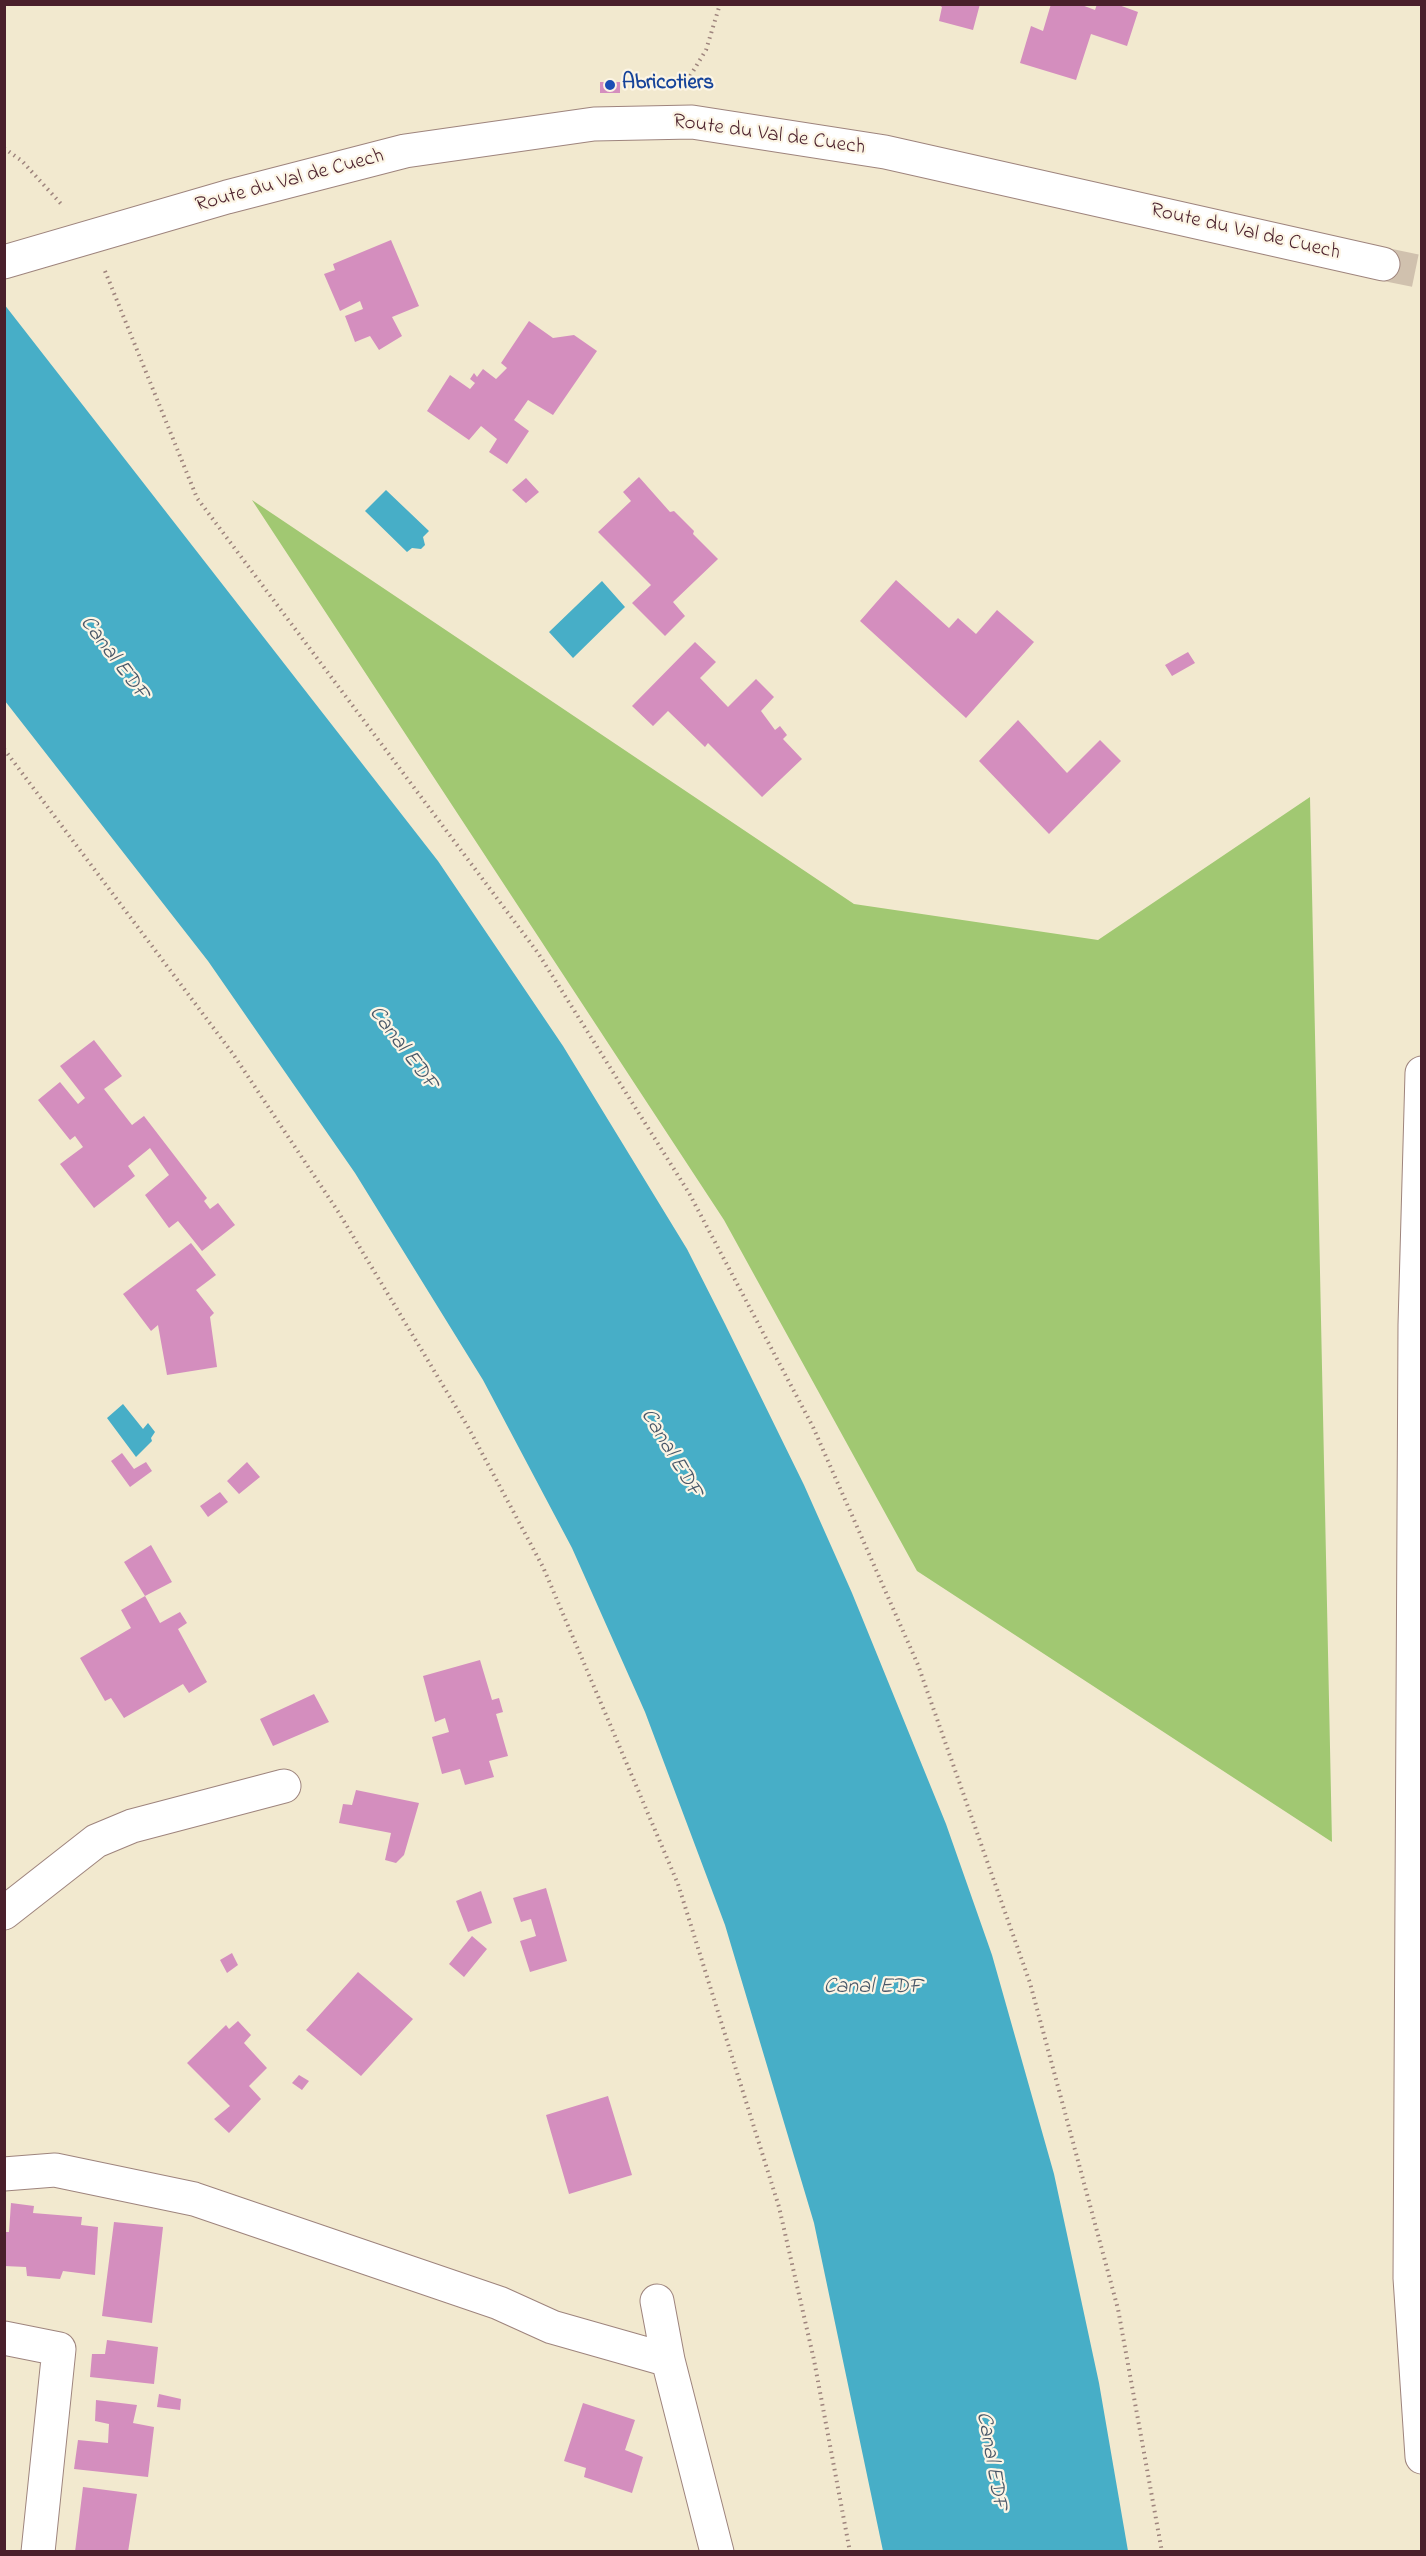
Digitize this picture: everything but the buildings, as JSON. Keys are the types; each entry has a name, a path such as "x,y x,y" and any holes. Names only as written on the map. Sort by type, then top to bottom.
{"main road":[{"name":"Route du Val de Cuech","path":"4,262 227,197 405,151 594,124 692,122 885,152 1383,264"},
{"path":"1422,1073 1415,1325 1410,2278 1422,2457"},
{"path":"4,1913 96,1840 132,1826 284,1786"},
{"path":"4,2174 55,2170 194,2199 499,2303 552,2327 668,2360"},
{"path":"657,2301 668,2360 717,2552"},
{"path":"4,2338 59,2349 38,2552"}],"path":[{"path":"662,122 706,50 720,4"},
{"path":"4,148 22,161 92,238 197,498 538,953 689,1193 813,1427 918,1665 1030,1983 1118,2309 1162,2552"},
{"path":"4,749 233,1054 332,1203 468,1427 543,1567 678,1884 779,2207 814,2360 850,2552"}],"green space":[{"path":"252,500 854,904 1098,940 1310,797 1332,1842 917,1571 724,1220"}],"water":[{"name":"Canal EDF","path":"4,304 438,861 563,1046 687,1249 725,1324 804,1485 852,1593 946,1824 992,1955 1054,2174 1099,2383 1128,2551 883,2551 814,2223 725,1925 645,1712 572,1548 483,1380 355,1173 208,961 5,701"},
{"path":"386,490 429,531 423,537 425,545 421,549 412,548 407,552 365,511"},
{"path":"602,581 625,607 573,658 549,632"},
{"path":"123,1404 143,1429 148,1423 155,1432 151,1438 152,1441 136,1457 107,1418"}],"tunnel":[{"path":"1383,264 1422,272"}],"place":[{"name":"Abricotiers","path":"610,85"}]}
